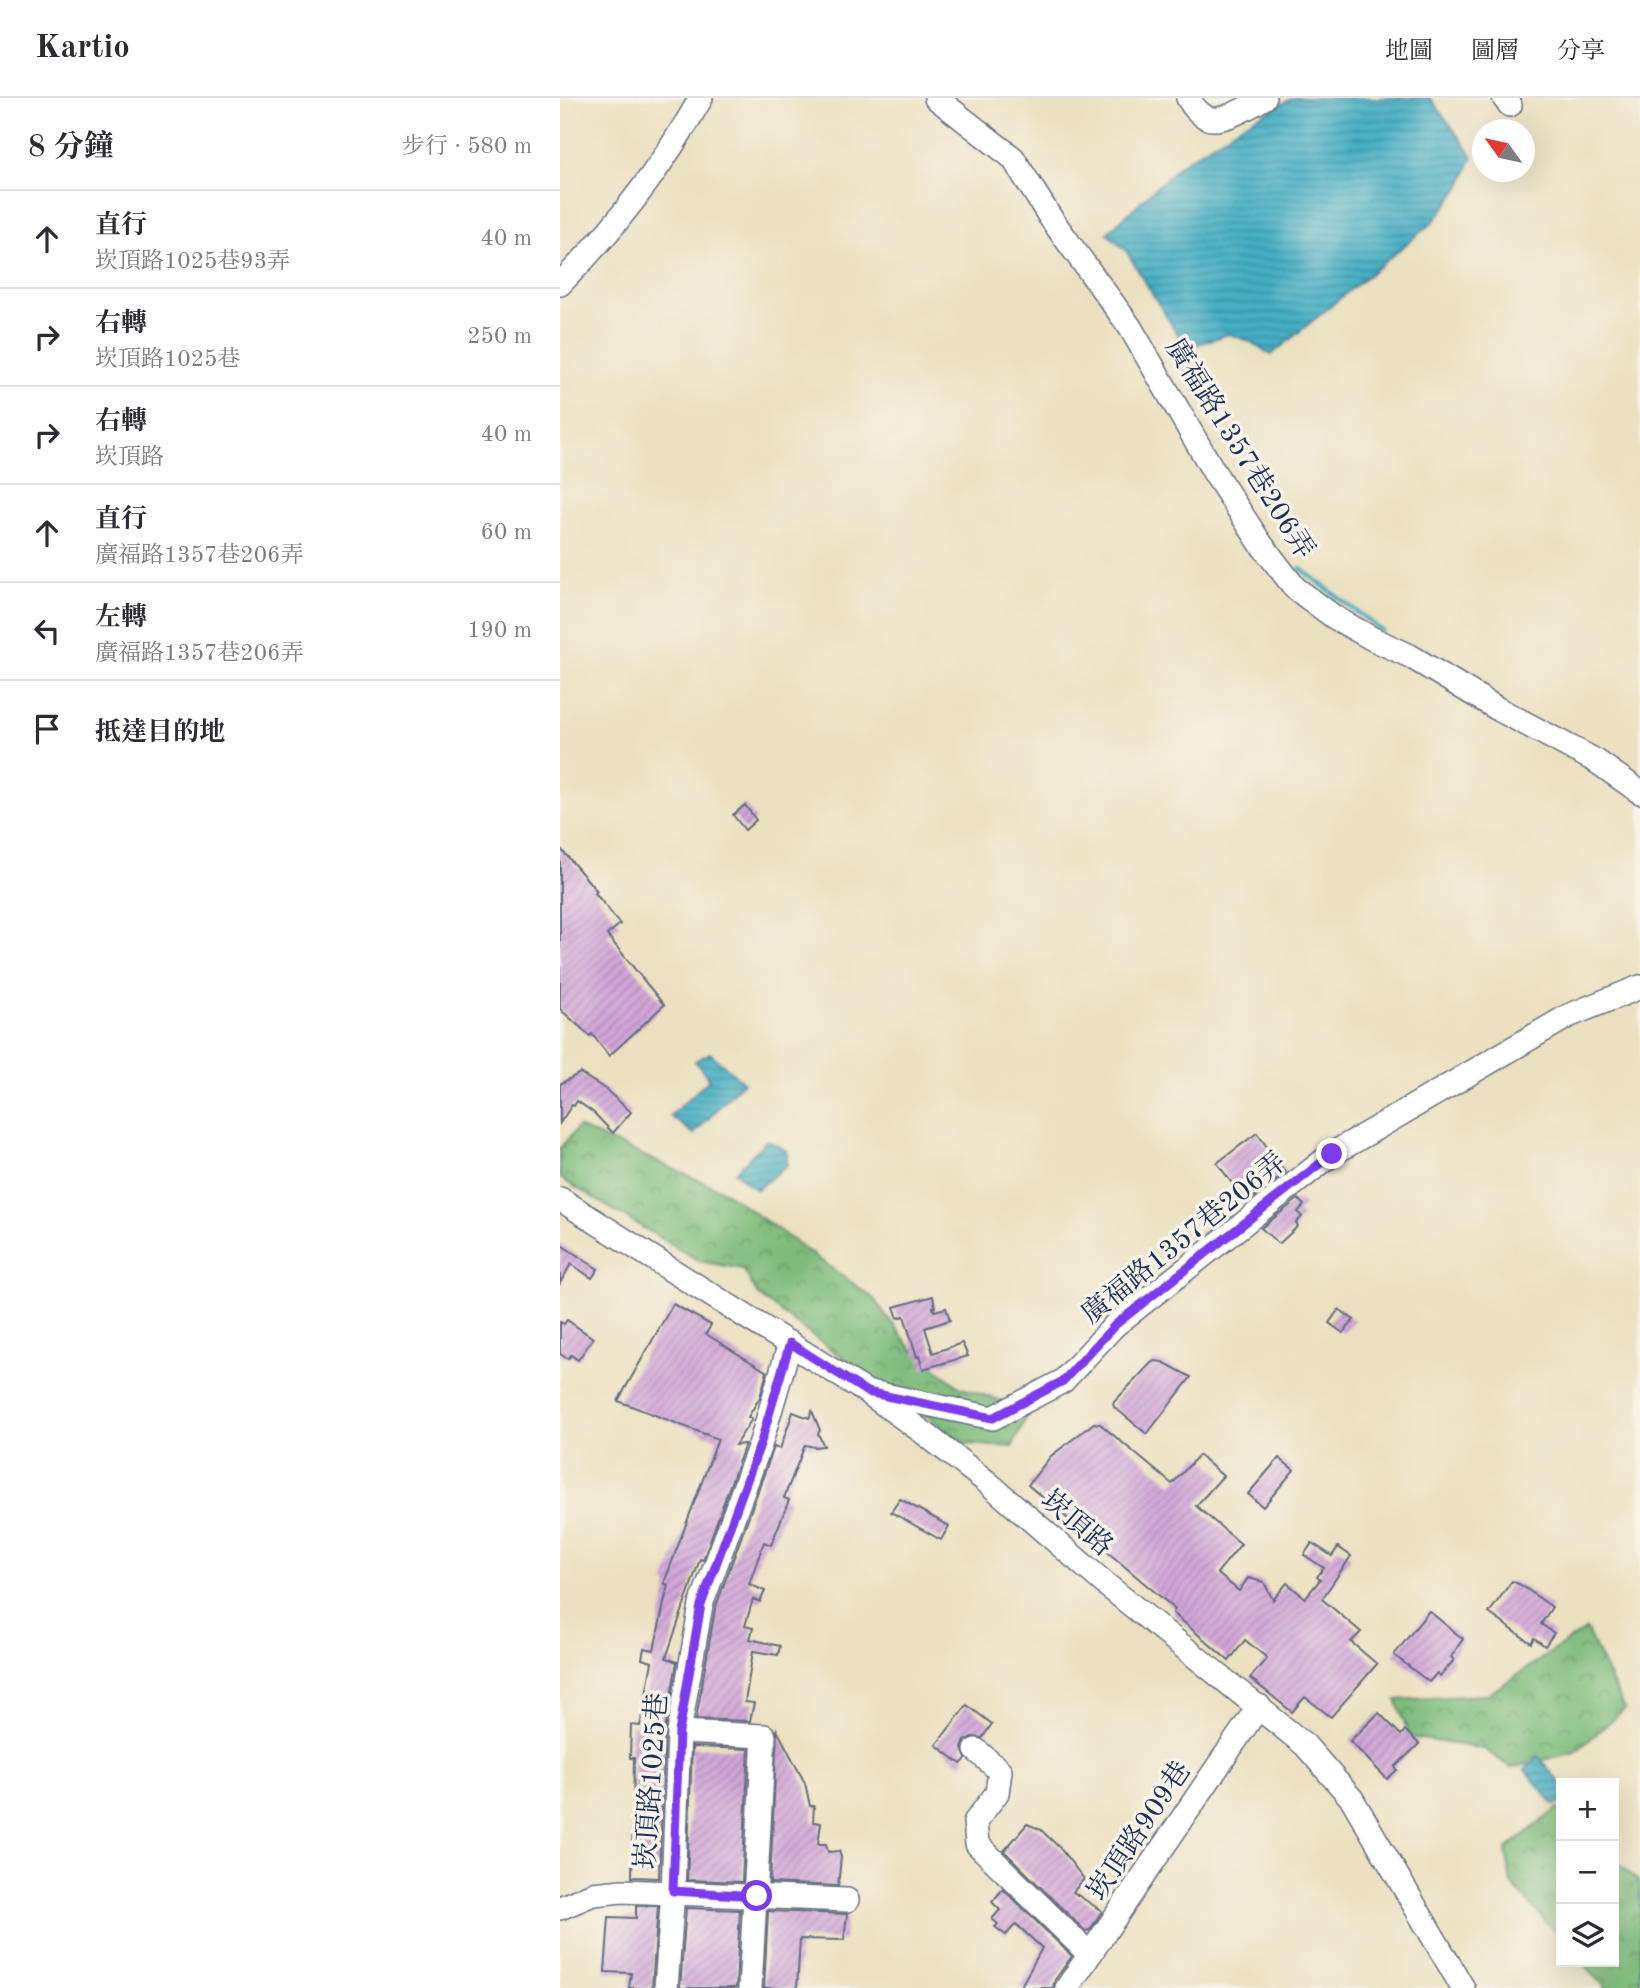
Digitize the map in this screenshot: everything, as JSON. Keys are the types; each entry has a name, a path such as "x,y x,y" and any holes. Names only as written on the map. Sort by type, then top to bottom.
{"street":[{"path":"560,284 621,214 658,166 701,98"},
{"name":"廣福路1357巷206弄","path":"936,98 1013,158 1050,217 1130,327 1214,472 1261,544 1295,588 1334,617 1410,656 1498,709 1596,761 1640,792"},
{"path":"1188,98 1207,118 1242,111 1264,98"},
{"name":"廣福路1357巷206弄","path":"867,1392 993,1418 1063,1381 1115,1325 1332,1154 1568,1016 1640,986"},
{"name":"崁頂路","path":"560,1199 867,1392 987,1482 1109,1587 1305,1745 1352,1799 1463,1988"},
{"name":"崁頂路1025巷","path":"666,1988 679,1732 701,1605 761,1442 790,1343"},
{"name":"崁頂路909巷","path":"1067,1988 1259,1706"},
{"path":"679,1732 764,1737 750,1988"},
{"path":"976,1751 1000,1771 996,1793 975,1822 977,1844 1089,1954"},
{"path":"560,1908 593,1894 622,1891 847,1900"}],"green space":[{"path":"578,1127 724,1191 873,1298 911,1348 959,1387 1030,1410 1012,1447 967,1444 758,1295 743,1269 699,1261 560,1178 560,1148"},
{"path":"1586,1629 1625,1709 1575,1752 1511,1768 1484,1749 1410,1737 1396,1700 1487,1695"},
{"path":"1556,1810 1556,1932 1511,1883 1506,1849"},
{"path":"1619,1864 1640,1883 1640,1988 1606,1988 1587,1967 1619,1967"}],"water":[{"path":"1293,98 1430,98 1472,155 1461,186 1433,222 1271,355 1249,341 1229,334 1186,348 1126,251 1107,233 1181,164 1245,123"},
{"path":"710,1053 743,1082 694,1134 670,1116 710,1079 695,1061"},
{"path":"767,1140 787,1151 787,1165 756,1190 735,1172"},
{"path":"1538,1756 1556,1778 1556,1805 1554,1805 1525,1770"}],"building":[{"path":"745,805 756,820 745,830 733,815"},
{"path":"560,848 597,891 595,893 620,924 607,935 664,1005 609,1056 592,1034 590,1036 560,1009"},
{"path":"580,1073 605,1089 631,1112 613,1133 594,1113 577,1101 560,1123 560,1084"},
{"path":"1257,1133 1286,1173 1275,1181 1263,1166 1245,1179 1257,1195 1247,1203 1217,1163"},
{"path":"1298,1199 1304,1205 1298,1212 1302,1217 1296,1223 1298,1226 1279,1244 1261,1228"},
{"path":"560,1244 598,1269 592,1278 571,1264 560,1283"},
{"path":"933,1296 934,1311 946,1308 950,1320 925,1328 933,1353 962,1343 968,1356 923,1369 904,1316 898,1318 894,1307"},
{"path":"673,1304 711,1325 706,1334 767,1372 760,1397 748,1417 752,1419 735,1445 745,1444 703,1560 700,1559 666,1658 677,1662 665,1731 659,1878 632,1877 634,1758 630,1758 631,1725 640,1726 652,1662 642,1659 644,1648 654,1650 668,1585 664,1583 718,1439 618,1401"},
{"path":"1339,1309 1354,1320 1343,1333 1329,1323"},
{"path":"567,1320 593,1338 578,1360 571,1355 568,1359 560,1354 560,1322 564,1324"},
{"path":"1155,1361 1163,1362 1191,1377 1147,1434 1114,1407 1113,1403"},
{"path":"812,1411 824,1446 805,1445 784,1498 789,1500 771,1545 764,1542 749,1584 765,1591 760,1602 753,1599 745,1626 753,1628 750,1639 780,1646 778,1655 753,1651 745,1702 754,1703 750,1721 696,1719 715,1609 774,1447 780,1449 793,1412 809,1418"},
{"path":"1094,1423 1100,1424 1172,1484 1199,1455 1223,1476 1196,1506 1241,1544 1217,1573 1239,1591 1248,1578 1264,1582 1273,1600 1287,1583 1305,1598 1320,1580 1317,1577 1324,1568 1304,1555 1312,1543 1332,1556 1338,1547 1351,1556 1322,1599 1361,1632 1351,1642 1377,1664 1331,1717 1305,1697 1292,1712 1250,1678 1267,1658 1245,1640 1229,1661 1173,1613 1175,1609 1028,1485 1051,1456"},
{"path":"1279,1458 1294,1470 1263,1507 1248,1494"},
{"path":"900,1499 949,1526 941,1540 891,1512"},
{"path":"1512,1581 1552,1607 1541,1624 1554,1633 1545,1646 1534,1638 1531,1643 1489,1613"},
{"path":"1429,1611 1463,1639 1451,1657 1454,1660 1440,1676 1437,1673 1429,1682 1394,1655"},
{"path":"967,1705 992,1724 982,1738 972,1737 965,1741 962,1748 966,1759 961,1764 936,1745"},
{"path":"1379,1713 1401,1735 1405,1730 1419,1744 1395,1767 1397,1770 1387,1779 1350,1741"},
{"path":"777,1730 805,1783 810,1806 814,1806 813,1822 821,1823 818,1844 826,1844 828,1852 839,1851 841,1857 838,1886 770,1883"},
{"path":"692,1747 749,1749 742,1882 687,1880"},
{"path":"1027,1824 1040,1829 1059,1847 1084,1879 1073,1892 1102,1911 1090,1930 1085,1931 1004,1851"},
{"path":"1003,1889 1072,1956 1055,1980 1053,1988 1020,1988 1042,1948 1016,1924 1006,1935 995,1927 998,1924 992,1919 1000,1910 992,1902"},
{"path":"636,1906 658,1906 652,1988 629,1988 631,1973 605,1972 609,1917 636,1918"},
{"path":"686,1908 740,1910 736,1988 680,1988"},
{"path":"768,1911 847,1914 844,1940 800,1939 797,1988 764,1988"}],"waterway":[{"path":"1300,568 1382,631"}],"route":[{"path":"757,1896 673,1891 679,1732 701,1605 761,1442 790,1343 867,1392 993,1418 1063,1381 1115,1325 1332,1154"}]}
